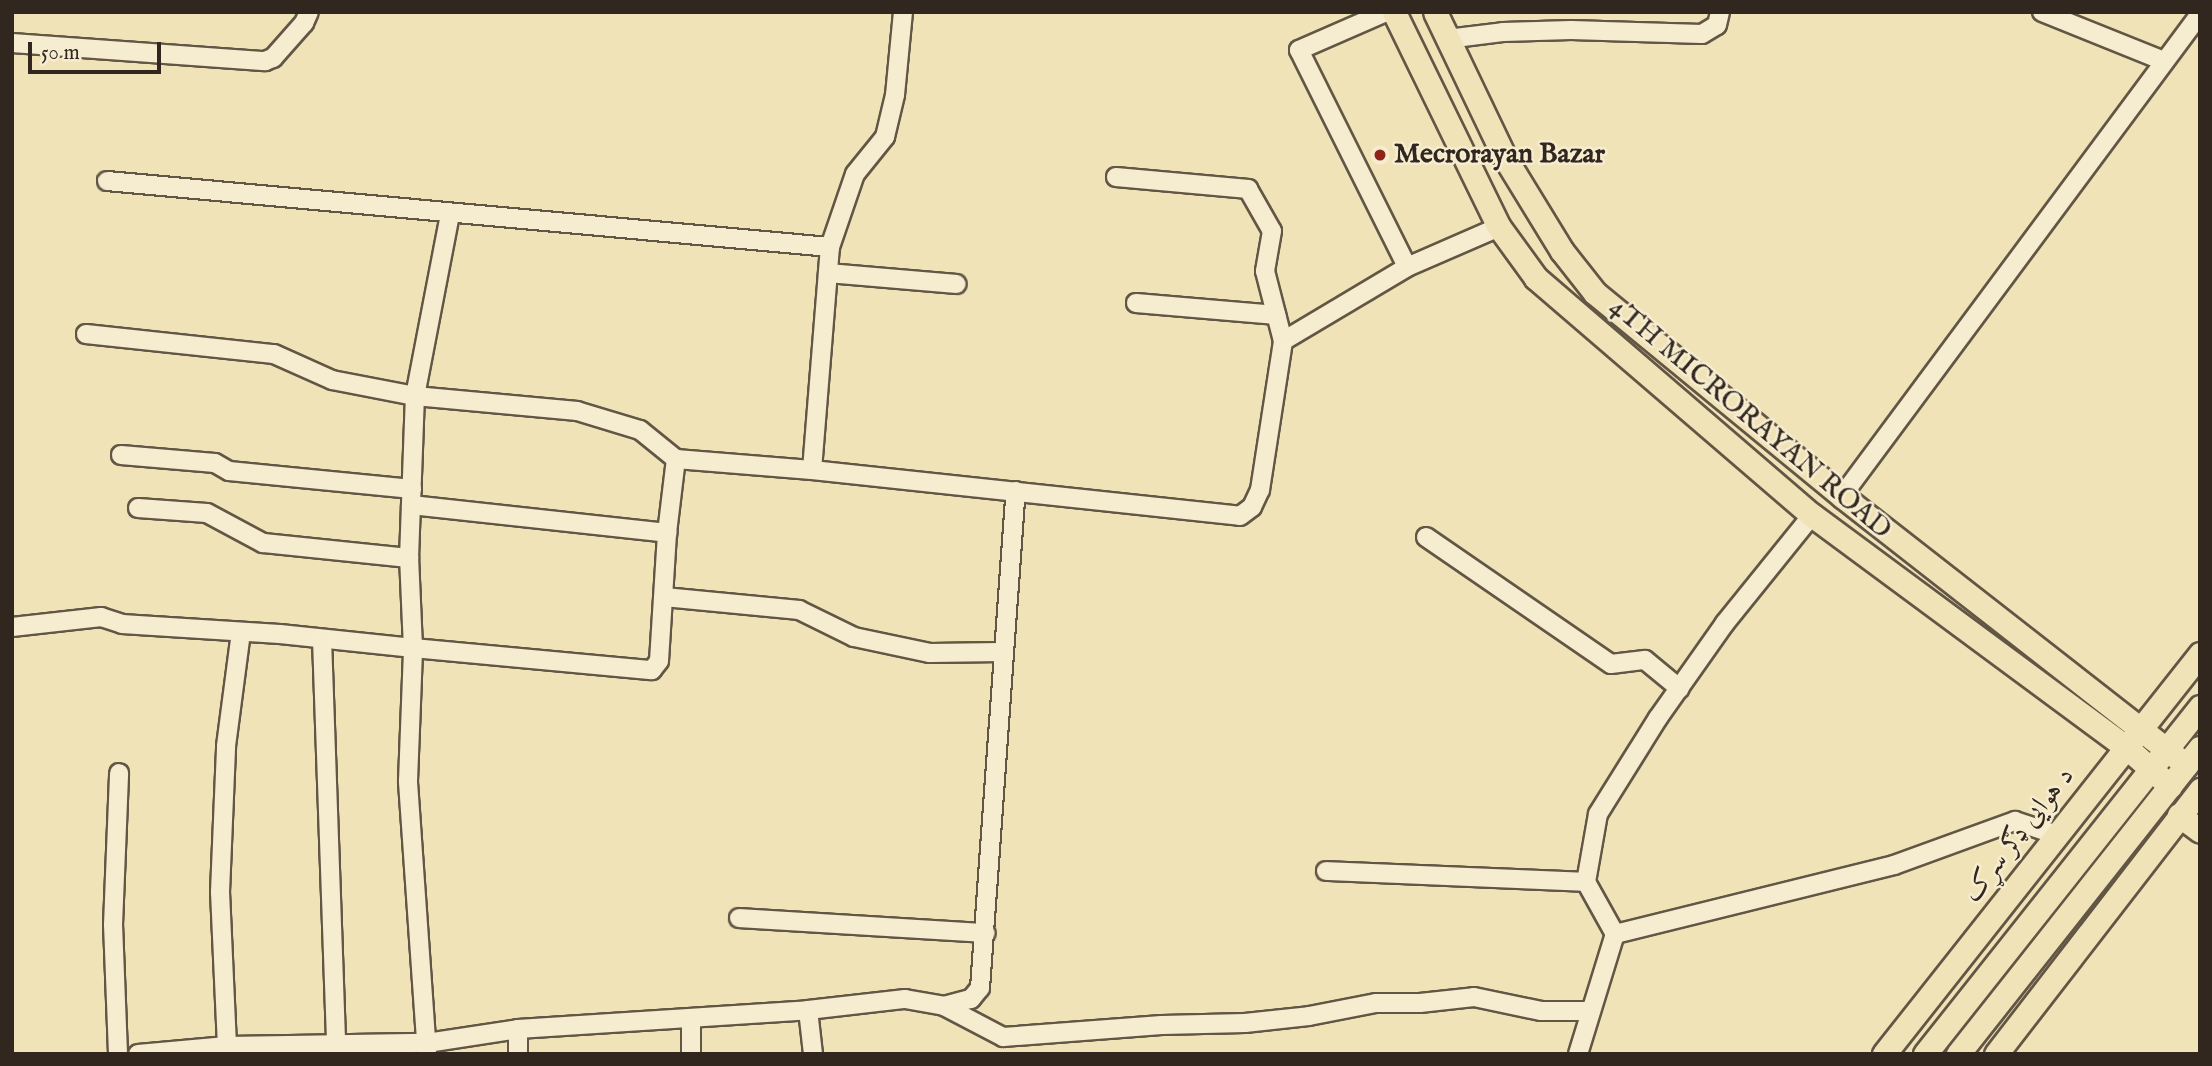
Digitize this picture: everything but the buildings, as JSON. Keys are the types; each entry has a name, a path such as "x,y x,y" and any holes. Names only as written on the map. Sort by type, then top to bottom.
{"main road":[{"name":"4TH MICRORAYAN ROAD","path":"1394,12 1499,227 1536,278 1812,515 2126,747 2170,786"},
{"name":"4TH MICRORAYAN ROAD","path":"1435,12 1505,158 1562,251 1595,293 1842,496 2167,748 2193,756"},
{"path":"1668,393 1684,368"},
{"name":"د هوایی ډګر سړک","path":"1884,1054 2200,654"},
{"path":"1925,1054 2200,707"},
{"path":"1958,1054 2193,756"},
{"path":"1996,1054 2179,815 2198,797"},
{"path":"2179,815 2200,831"}],"street":[{"path":"12,43 265,61 273,58 304,23 309,12"},
{"path":"812,470 830,247 855,174 885,137 895,95 903,12"},
{"path":"1386,12 1299,50 1407,267"},
{"path":"1447,39 1503,32 1571,30 1702,34 1717,25 1720,12"},
{"path":"2042,12 2164,61"},
{"path":"1842,496 2200,14"},
{"path":"86,334 274,354 332,380 415,396 577,411 640,429 676,459 812,470 1240,516 1252,507 1260,490 1283,341 1265,271 1272,231 1248,189 1116,177"},
{"path":"107,181 450,215 830,247"},
{"path":"427,1048 408,781 413,648 409,558 415,396 450,215"},
{"path":"1283,341 1407,267 1499,227"},
{"path":"828,273 957,284"},
{"path":"1136,303 1276,315"},
{"path":"121,454 215,463 229,471 667,533"},
{"path":"12,627 101,617 122,624 322,639 652,670 659,661 667,533 676,459"},
{"path":"944,1006 971,999 980,988 986,933 1002,652 1016,491"},
{"path":"138,508 207,513 263,543 409,558"},
{"path":"1578,1054 1615,934 1586,882 1598,814 1658,718 1725,623 1812,515"},
{"path":"1426,537 1611,664 1645,660 1680,689"},
{"path":"664,597 799,610 854,637 930,653 1002,652"},
{"path":"227,1046 220,892 226,746 241,632"},
{"path":"322,639 336,1043"},
{"path":"118,1054 113,925 119,773"},
{"path":"1615,934 1894,865 2015,821 2057,835"},
{"path":"1326,871 1586,882"},
{"path":"739,918 986,933"},
{"path":"138,1054 227,1046 317,1048 336,1043 427,1048 518,1029 808,1010 905,999 944,1006 1002,1045 1163,1025 1245,1023 1310,1016 1376,1003 1420,1003 1474,998 1541,1011 1590,1011"},
{"path":"808,1010 813,1054"},
{"path":"691,1018 691,1054"},
{"path":"518,1029 518,1054"}],"place":[{"name":"Mecrorayan Bazar","path":"1380,155"}]}
